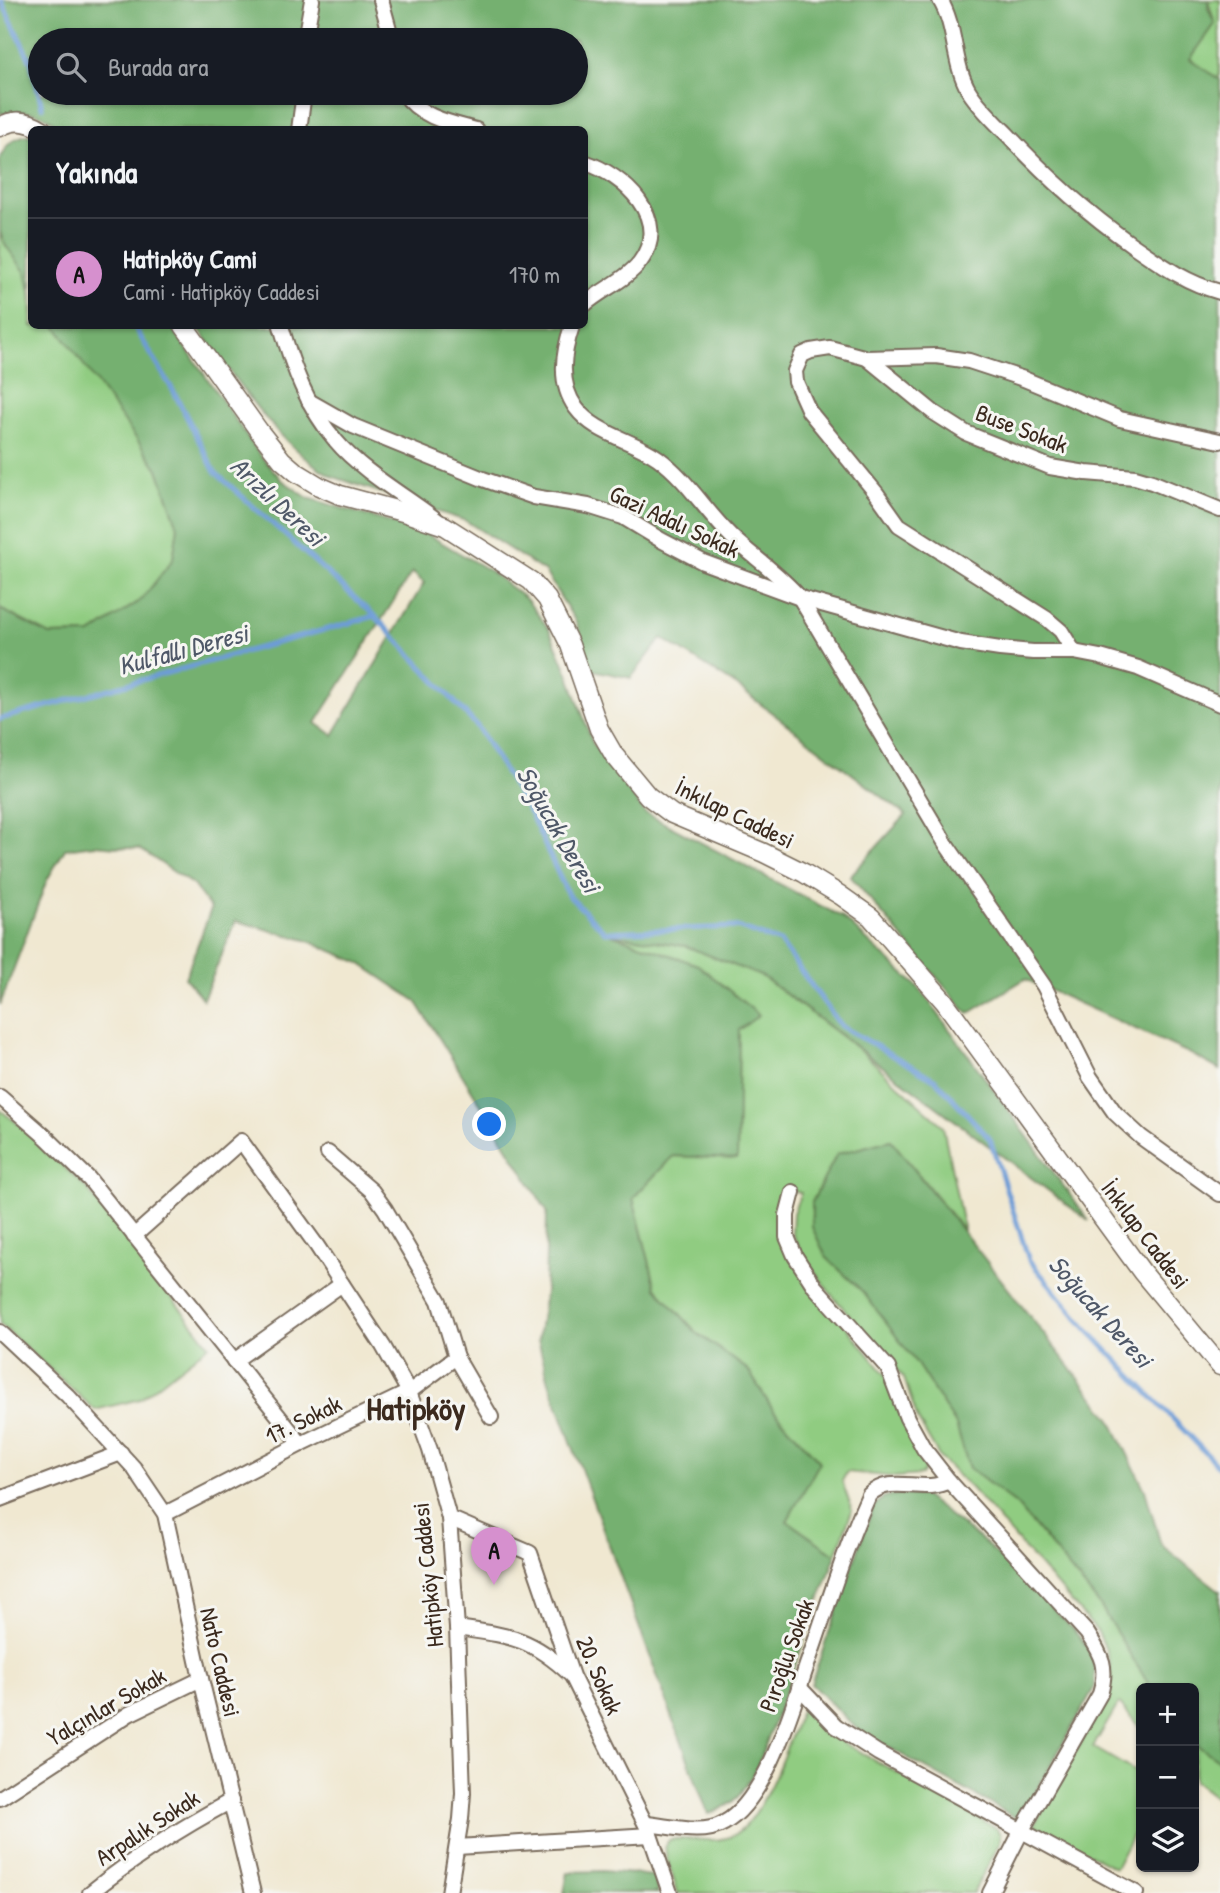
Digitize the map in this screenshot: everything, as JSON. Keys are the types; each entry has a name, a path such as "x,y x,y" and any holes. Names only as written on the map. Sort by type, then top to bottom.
{"street":[{"path":"307,28 312,0"},
{"path":"381,0 389,28"},
{"path":"940,0 950,20 957,60 969,90 989,115 1055,184 1109,229 1166,269 1185,280 1220,292"},
{"path":"300,126 302,105"},
{"path":"414,105 428,114 464,126"},
{"path":"0,127 9,122 21,121 33,126"},
{"path":"588,164 627,185 645,211 650,224 650,239 638,264 588,301"},
{"name":"İnkılap Caddesi","path":"186,329 259,431 282,460 296,472 340,495 445,526 531,581 547,599 570,645 604,737 614,755 648,796 672,814 804,873 871,918 893,940 944,1001 1142,1272 1220,1366"},
{"path":"282,329 298,380 309,401 344,449 445,526"},
{"path":"571,329 565,348 563,371 567,392 576,408 598,427 660,459 734,539 787,582 800,598 946,844 1044,986 1090,1077 1109,1104 1141,1137 1220,1194"},
{"path":"1074,652 1061,631 1047,619 899,525 863,475 809,411 796,382 795,371 802,355 830,348 867,358 936,356 969,361 1024,379 1119,419 1220,442"},
{"name":"Buse Sokak","path":"867,358 933,412 965,433 1050,467 1152,482 1220,510"},
{"name":"Gazi Adalı Sokak","path":"309,401 353,426 483,479 534,497 588,506 623,517 683,553 800,598 961,642 1022,651 1074,652 1129,665 1220,704"},
{"path":"0,1097 89,1179 301,1444"},
{"name":"Hatipköy Caddesi","path":"134,1236 241,1141 342,1284 410,1392 449,1518 457,1628 463,1793 449,1893"},
{"path":"328,1153 372,1191 386,1209 439,1301 456,1357 491,1417"},
{"path":"793,1192 787,1237 814,1287 888,1368 918,1439 949,1481 1087,1633 1102,1656 1105,1679 1100,1694 1022,1830 990,1893"},
{"path":"234,1361 342,1284"},
{"name":"Nato Caddesi","path":"0,1332 68,1396 121,1454 143,1479 165,1514 201,1679 253,1893"},
{"name":"17. Sokak","path":"165,1514 410,1392 456,1357"},
{"path":"0,1499 121,1454"},
{"name":"Pıroğlu Sokak","path":"457,1847 648,1829 699,1829 723,1825 734,1817 752,1796 773,1758 869,1495 877,1487 886,1484 930,1488 949,1481"},
{"name":"20. Sokak","path":"449,1518 530,1553 572,1676 648,1829 670,1893"},
{"path":"457,1628 506,1636 534,1645 572,1676"},
{"name":"Yalçınlar Sokak","path":"0,1798 129,1714 201,1679"},
{"path":"799,1687 836,1726 857,1741 1136,1893"},
{"name":"Arpalık Sokak","path":"90,1893 170,1834 231,1801"}],"green space":[{"path":"0,0 1208,0 1208,8 1215,24 1190,59 1220,80 1220,1070 1191,1054 1025,979 968,1014 850,876 906,815 734,684 662,638 631,678 592,670 576,622 545,572 466,521 334,477 314,464 294,448 258,409 199,329 588,329 588,126 57,126 41,115 17,112 0,114"},
{"path":"1208,0 1220,0 1219,80 1190,59 1215,24"},
{"path":"28,135 28,282 26,273 6,246 0,232 0,158 11,142"},
{"path":"0,232 28,276 28,329 61,331 158,469 178,527 173,560 142,599 91,634 50,635 0,609"},
{"path":"58,329 173,329 259,454 282,480 308,498 425,533 490,571 526,599 549,629 593,744 645,813 842,917 920,989 1089,1221 763,977 686,946 611,934 698,965 759,1015 739,1030 737,1159 673,1156 633,1198 656,1288 697,1333 748,1370 773,1410 820,1462 787,1521 836,1555 758,1765 739,1796 718,1810 708,1814 549,1382 538,1340 545,1292 547,1211 416,1001 358,962 306,940 236,921 203,999 185,978 211,909 193,885 140,849 94,845 65,849 47,880 0,1005 0,609 50,635 91,634 142,599 173,559 178,527 158,469","holes":["412,572 424,583 333,735 316,723"]},
{"path":"605,932 686,946 763,977 862,1052 943,1126 964,1231 891,1140 837,1154 812,1202 826,1257 863,1292 917,1364 956,1425 969,1468 1017,1505 1099,1604 1148,1683 1136,1683 1136,1723 1119,1703 1093,1747 1136,1772 1136,1828 1115,1868 1034,1825 1107,1696 1110,1671 1108,1656 1098,1632 972,1489 940,1458 918,1420 904,1378 830,1293 803,1255 792,1233 793,1213 801,1193 788,1189 782,1206 780,1227 789,1256 885,1374 912,1444 927,1466 921,1475 895,1477 847,1472 842,1481 852,1510 836,1555 787,1521 819,1461 773,1410 748,1370 697,1333 656,1288 633,1198 673,1156 737,1159 739,1030"},
{"path":"0,1110 21,1126 86,1188 209,1345 140,1399 95,1410 0,1324"},
{"path":"891,1140 1110,1418 1145,1490 1161,1545 1220,1591 1220,1761 1199,1746 1199,1683 1148,1683 1099,1604 1017,1505 969,1468 956,1425 917,1364 863,1292 826,1257 812,1227 812,1202 837,1154"},
{"path":"899,1494 924,1496 985,1543 1072,1628 1091,1651 1095,1669 1094,1688 1020,1820 859,1731 811,1684 873,1507 884,1497"},
{"path":"802,1708 842,1742 996,1828 1000,1834 1000,1842 973,1893 678,1893 667,1859 665,1847 669,1840 727,1838 745,1827 774,1778"},
{"path":"1199,1746 1220,1761 1220,1801 1199,1785"},
{"path":"603,1871 654,1876 658,1893 564,1893 568,1872"}],"waterway":[{"name":"Arızlı Deresi","path":"1,0 28,56"},
{"name":"Soğucak Deresi","path":"136,329 174,392 215,472 375,616 477,726 532,817 568,895 605,932 737,927 780,942 841,1026 936,1080 990,1139 1029,1260 1086,1328 1220,1468"},
{"name":"Kulfallı Deresi","path":"0,719 375,616"}],"place":[{"name":"Hatipköy Cami","path":"494,1585"}],"district":[{"name":"Hatipköy","path":"416,1408"}]}
